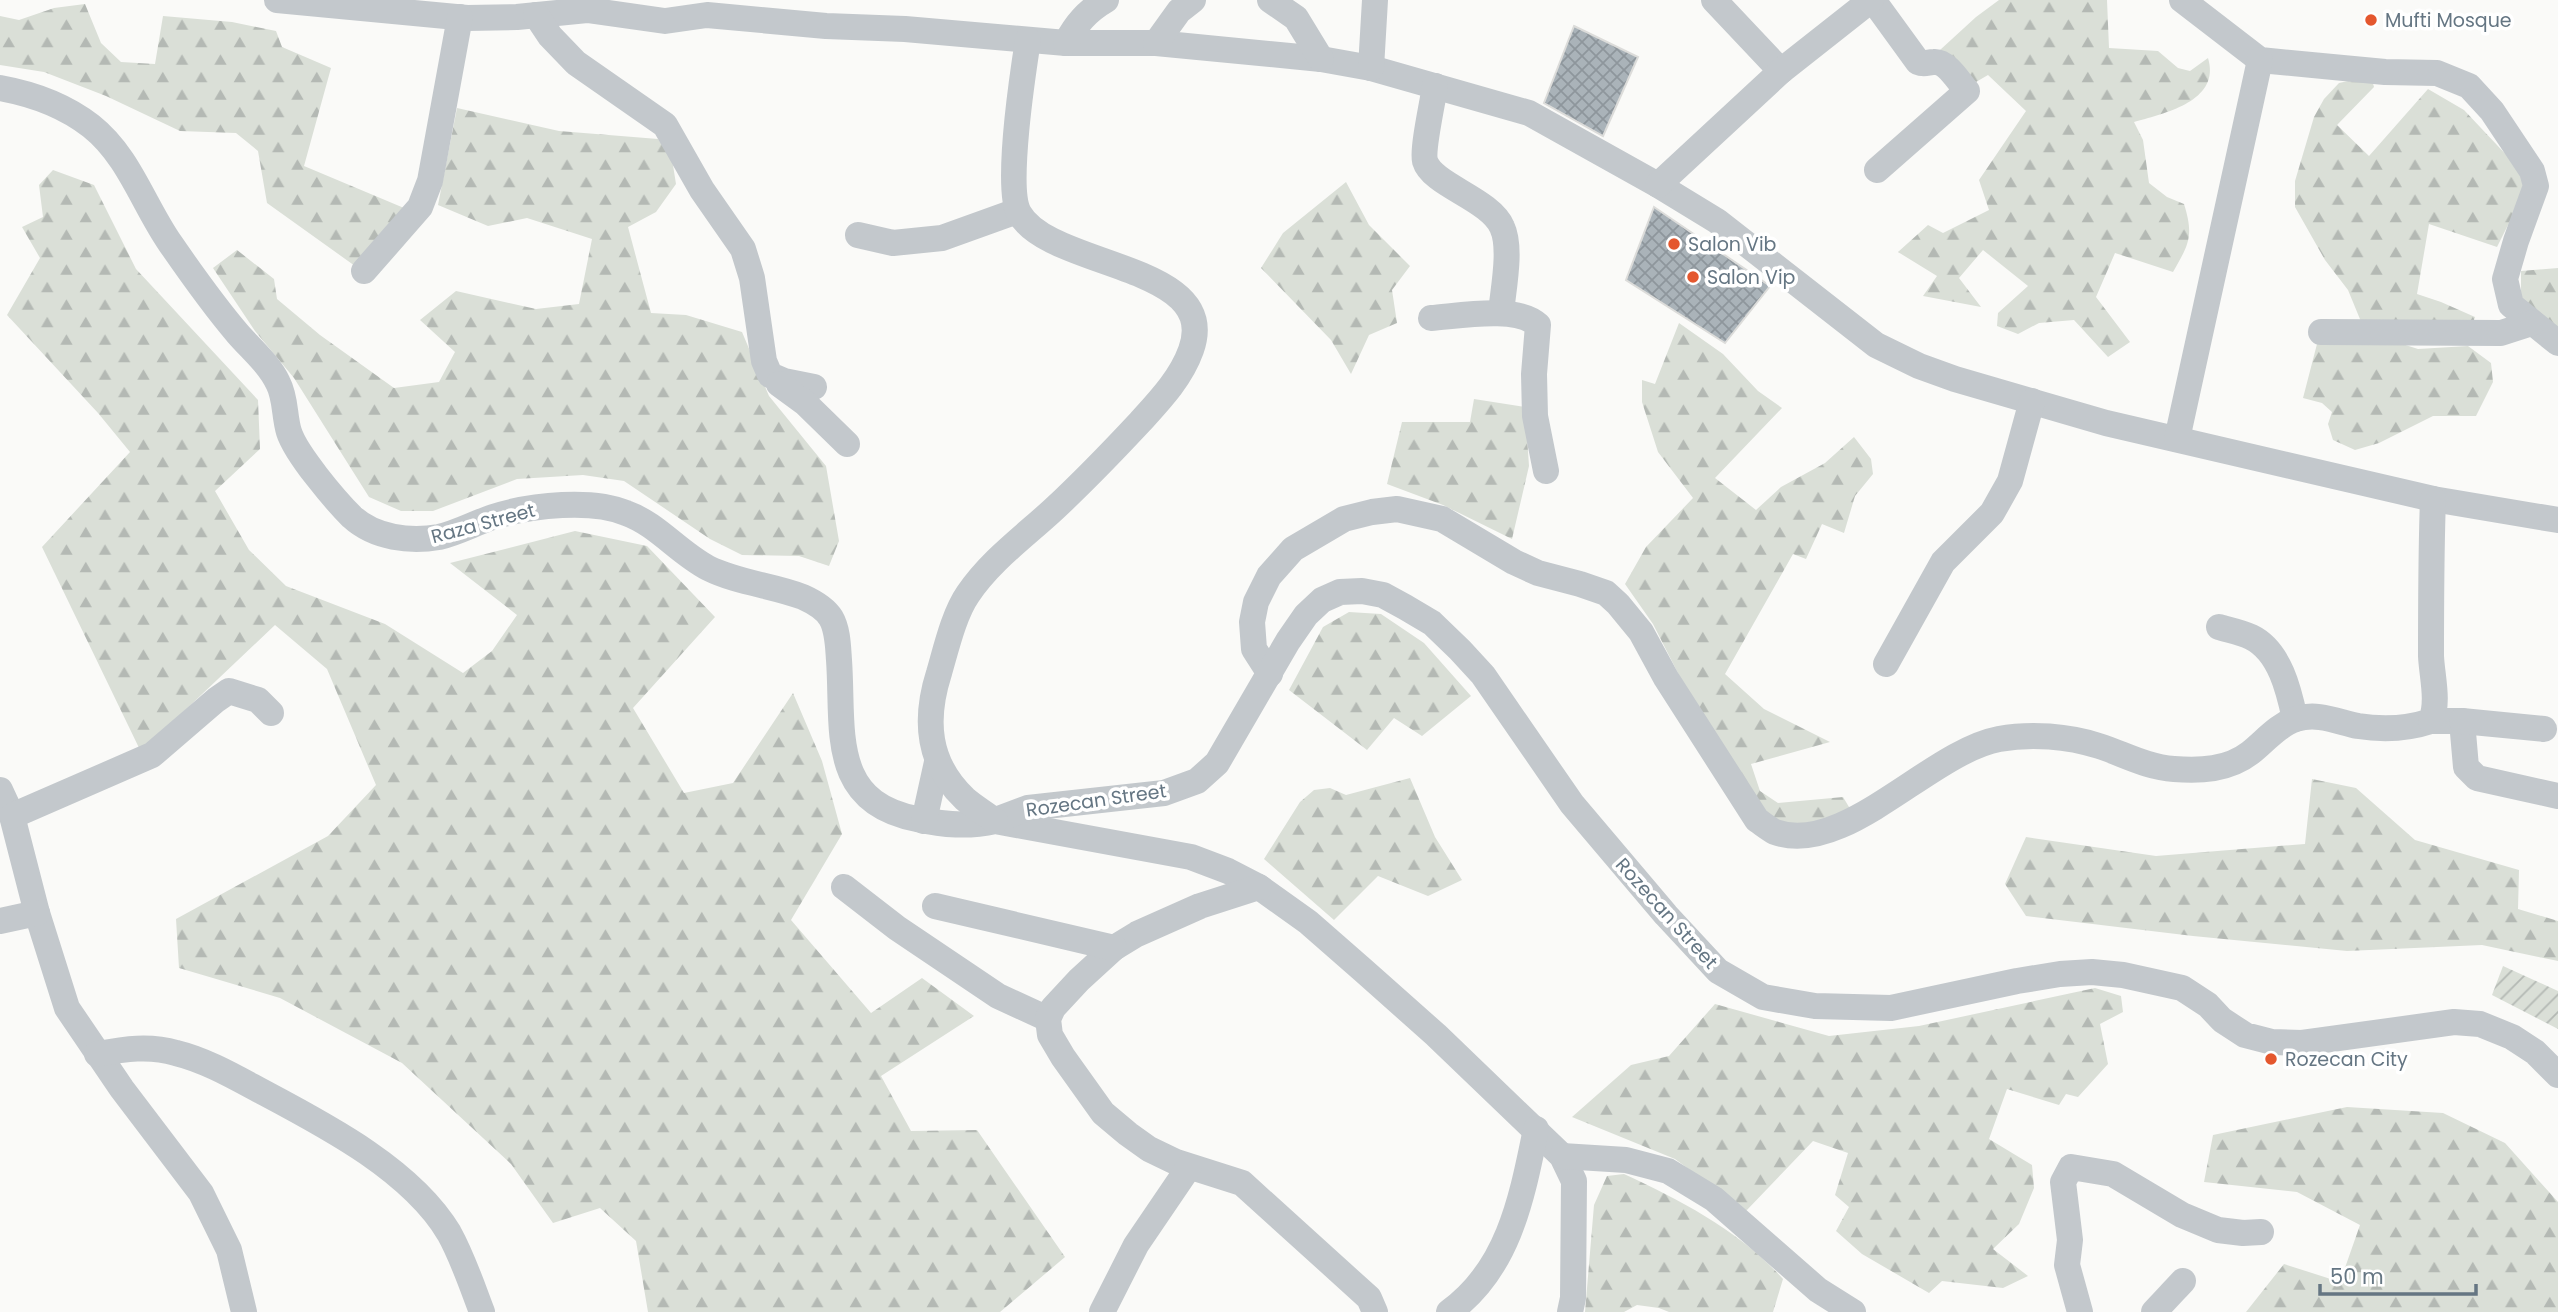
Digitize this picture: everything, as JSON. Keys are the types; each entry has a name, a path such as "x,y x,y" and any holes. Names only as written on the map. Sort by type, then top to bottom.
{"street":[{"path":"277,0 460,17 537,15 587,10 665,21 707,15 1066,43 1156,43 1321,59 1371,68 1529,113 1717,221 1877,345 1942,375 2106,423 2433,499 2558,520"},
{"path":"684,0 707,15"},
{"path":"1066,43 1077,24 1094,6 1106,0"},
{"path":"1156,43 1179,11 1192,0"},
{"path":"1270,0 1296,18 1321,59"},
{"path":"1371,68 1375,0"},
{"path":"1714,0 1781,71"},
{"path":"1658,185 1781,71 1872,0 1918,61 1925,64 1943,64 1967,91 1877,170"},
{"path":"2182,0 2259,60 2437,74 2469,86 2492,111 2532,172 2536,186 2505,279 2511,305 2558,343"},
{"path":"537,15 550,36 576,63 645,110 670,133 702,190 743,249 755,298 764,361 770,375 847,444"},
{"path":"364,271 420,207 430,181 460,17"},
{"path":"1028,40 1013,173 1017,211 1029,226 1048,240 1164,285 1188,305 1196,325 1193,346 1184,368 1156,405 1056,508 986,570 966,597 947,647 929,713 937,762 949,782 966,800 995,821 1191,857 1228,871 1259,887 1308,922 1536,1129 1562,1156 1574,1181 1573,1298 1570,1312"},
{"path":"2177,439 2259,60"},
{"path":"1435,86 1424,159 1430,171 1493,214 1503,228 1506,248 1501,313"},
{"name":"Raza Street","path":"0,88 44,98 91,126 111,146 124,162 171,246 236,331 268,366 280,386 289,433 298,451 354,519 376,532 415,539 442,536 494,517 535,508 565,505 625,512 648,524 682,552 710,569 803,597 820,606 831,619 838,642 840,720 846,764 861,788 880,807 924,821 975,825 995,821"},
{"path":"858,236 893,243 942,238 1017,211"},
{"path":"1431,318 1501,313 1532,319 1538,325 1534,374 1535,416 1546,471"},
{"path":"2321,332 2501,333 2532,323"},
{"path":"770,375 784,381 814,387"},
{"path":"1885,664 1943,562 1992,513 2010,481 2032,401"},
{"path":"2431,720 2435,710 2431,615 2433,499"},
{"path":"1270,674 1254,649 1252,622 1256,602 1269,576 1293,549 1344,519 1397,509 1441,519 1538,573 1606,593 1641,632 1666,678 1744,802 1758,820 1773,831 1782,833 1815,834 1843,824 1948,759 1977,745 2000,738 2072,739 2099,746 2146,765 2206,770 2230,765 2248,755 2295,719 2310,716 2392,730 2431,720 2544,729"},
{"name":"Rozecan Street","path":"995,821 1028,808 1140,797 1164,793 1197,780 1217,763 1306,614 1322,600 1340,592 1362,590 1382,595 1432,623 1460,650 1483,675 1572,804 1666,915 1718,971 1763,997 1825,1007 1891,1008 2060,974 2092,972 2123,975 2182,988 2245,1035 2272,1041 2302,1043 2454,1021 2480,1024 2512,1037 2535,1052 2558,1075"},
{"path":"2219,626 2252,637 2266,649 2278,666 2289,693 2295,719"},
{"path":"12,816 152,755 229,691 258,700 271,713"},
{"path":"2462,721 2466,767 2477,778 2558,796"},
{"path":"924,821 937,762"},
{"path":"0,790 12,816 37,914 67,1008 97,1054 201,1193 229,1250 244,1312"},
{"path":"844,887 897,928 998,996 1048,1019"},
{"path":"1259,887 1200,906 1114,947 1053,1007 1048,1019 1050,1035 1103,1113 1149,1149 1189,1167 1242,1184 1369,1298 1375,1312"},
{"path":"936,906 1114,947"},
{"path":"0,921 37,914"},
{"path":"97,1054 141,1046 177,1053 228,1074 286,1104 382,1162 419,1196 448,1233 482,1312"},
{"path":"1449,1312 1480,1282 1510,1234 1536,1129"},
{"path":"1562,1156 1626,1160 1668,1171 1714,1199 1818,1290 1853,1312"},
{"path":"1102,1312 1136,1245 1189,1167"},
{"path":"2080,1312 2067,1265 2070,1240 2063,1182 2071,1167 2113,1174 2182,1215 2218,1230 2261,1232"},
{"path":"2154,1312 2183,1281"}],"green space":[{"path":"1999,0 2107,0 2109,48 2158,51 2178,68 2190,71 2208,58 2210,73 2206,85 2198,95 2174,109 2134,122 2143,140 2149,183 2167,197 2184,204 2189,232 2186,247 2173,272 2115,253 2096,297 2130,342 2108,357 2074,320 2039,323 2018,334 1997,326 1998,313 2028,286 1983,250 1959,278 1981,307 1923,296 1937,276 1898,252 1928,225 1943,233 1989,210 1979,180 2026,111 1988,75 1976,82 1940,50"},
{"path":"85,4 101,43 121,62 155,64 163,16 232,22 276,31 282,47 331,68 304,166 404,208 355,266 267,203 258,151 236,133 180,131 106,96 44,72 0,65 0,16 19,20 54,8"},
{"path":"2371,76 2374,87 2337,125 2369,156 2428,89 2464,110 2513,162 2527,187 2497,247 2429,224 2417,294 2475,317 2471,329 2362,324 2348,290 2325,260 2295,207 2295,181 2314,117 2324,99 2339,83"},
{"path":"457,108 559,131 658,139 672,159 676,184 656,212 628,227 651,313 686,315 742,332 769,396 826,466 839,541 829,566 799,556 742,555 710,539 624,481 583,475 517,479 433,511 401,511 369,497 294,378 255,331 213,268 237,250 274,279 277,299 320,335 394,388 439,382 455,352 420,320 456,291 536,309 579,304 592,239 527,218 488,226 438,205"},
{"path":"53,170 94,185 136,269 258,400 260,449 215,491 249,550 286,586 385,624 463,673 492,651 517,615 450,563 575,531 647,546 715,617 633,708 684,793 733,783 793,693 822,761 842,834 791,920 871,1013 922,978 974,1016 881,1076 911,1131 977,1130 1065,1257 1000,1312 648,1312 636,1241 600,1208 553,1223 511,1164 402,1063 280,998 179,968 176,919 328,836 376,785 327,669 275,625 141,752 42,547 130,452 98,413 7,315 40,258 22,227 43,217 39,185"},
{"path":"1346,182 1369,225 1410,266 1392,290 1397,323 1369,335 1351,374 1331,340 1261,268 1283,233"},
{"path":"2558,268 2558,335 2521,299 2521,271"},
{"path":"1679,323 1723,354 1758,391 1782,408 1715,478 1756,510 1781,487 1825,463 1854,437 1871,459 1873,474 1855,496 1844,533 1822,524 1806,559 1793,554 1725,674 1764,709 1830,742 1751,764 1760,791 1778,803 1843,797 1852,812 1819,823 1799,826 1766,815 1681,679 1653,624 1625,584 1646,547 1693,498 1658,452 1642,402 1642,380 1655,384"},
{"path":"2393,341 2418,349 2468,346 2491,363 2493,382 2476,416 2433,416 2379,443 2355,450 2333,440 2328,424 2332,412 2322,403 2303,398 2317,344"},
{"path":"1474,399 1525,407 1529,466 1512,539 1443,505 1387,484 1402,422 1470,422"},
{"path":"1349,612 1381,614 1424,643 1471,696 1422,736 1394,718 1367,750 1289,690 1323,627"},
{"path":"1410,778 1435,837 1462,880 1428,896 1378,876 1334,920 1264,859 1300,802 1314,790 1330,788 1346,795"},
{"path":"2312,779 2356,788 2415,840 2519,870 2518,909 2558,921 2558,961 2482,945 2347,951 2026,916 2005,884 2026,837 2156,856 2305,844"},
{"path":"2503,966 2558,991 2558,1029 2492,995"},
{"path":"2095,988 2121,996 2123,1012 2100,1024 2108,1064 2078,1097 2066,1094 2059,1105 2007,1089 1989,1139 2032,1165 2034,1188 2019,1224 1993,1249 2028,1276 2003,1288 1942,1281 1929,1293 1862,1254 1836,1231 1849,1207 1835,1195 1848,1153 1813,1141 1746,1211 1675,1159 1572,1117 1631,1065 1669,1056 1715,1004 1829,1036 1919,1026"},
{"path":"2347,1107 2443,1113 2505,1143 2558,1202 2558,1312 2246,1312 2284,1264 2340,1282 2360,1225 2297,1192 2204,1182 2213,1135"},
{"path":"1624,1174 1709,1219 1766,1262 1783,1279 1773,1312 1669,1312 1637,1305 1624,1312 1585,1312 1594,1205 1607,1176"}],"building":[{"path":"1574,26 1638,57 1603,136 1544,103"},
{"name":"Salon Vib","path":"1654,207 1770,286 1725,343 1626,280"}],"place":[{"name":"Mufti Mosque","path":"2371,20"},
{"name":"Salon Vib","path":"1674,244"},
{"name":"Salon Vip","path":"1693,277"},
{"name":"Rozecan City","path":"2271,1059"}]}
